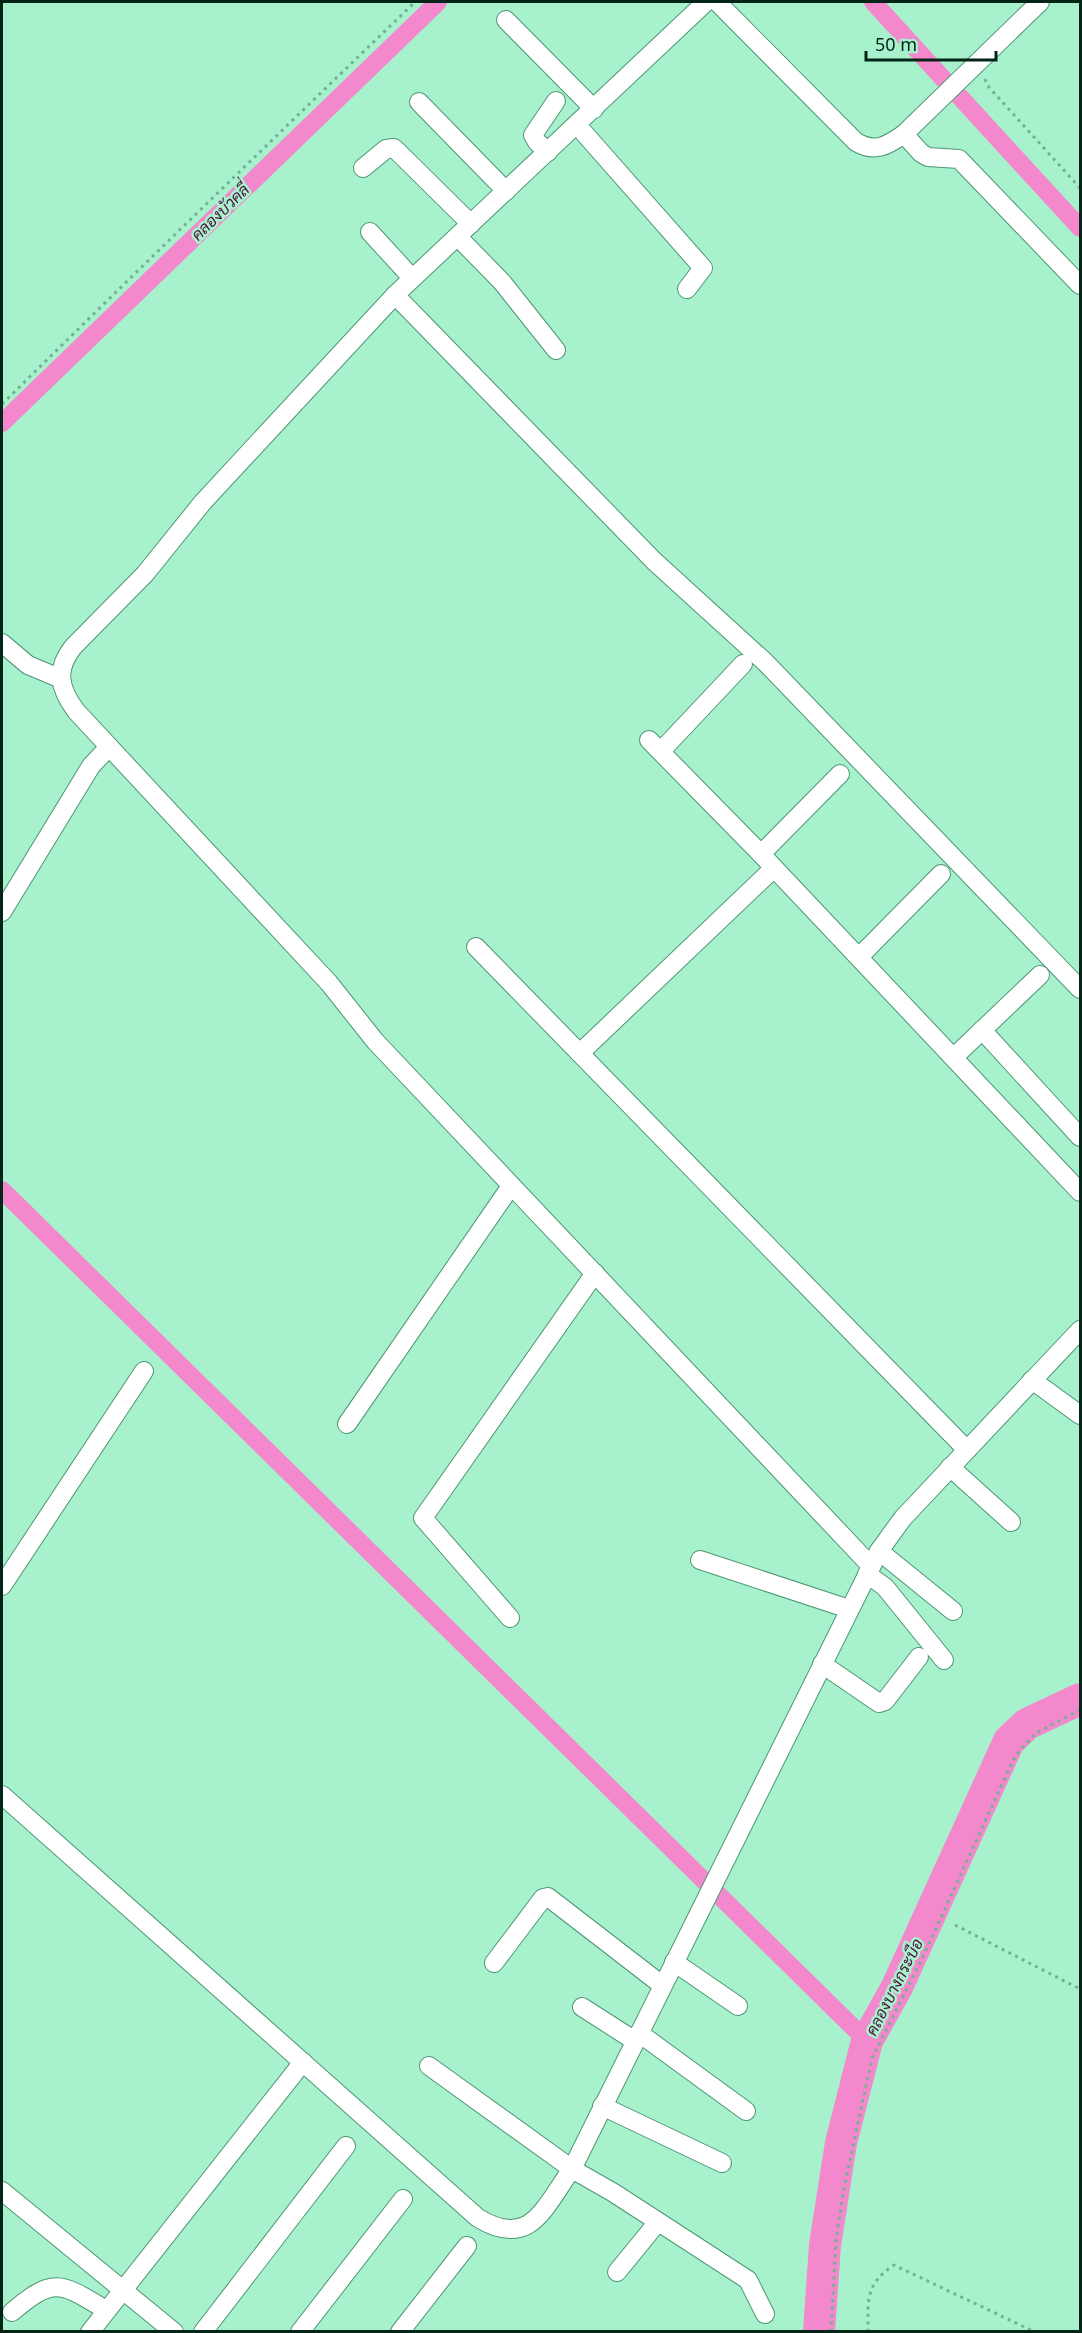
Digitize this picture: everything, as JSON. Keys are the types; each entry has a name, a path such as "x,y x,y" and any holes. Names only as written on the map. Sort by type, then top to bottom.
{"street":[{"path":"706,2 395,295 203,502 145,574 73,646 65,658 59,678 66,698 312,965 366,1030 511,1186 872,1564 885,1587 944,1660"},
{"path":"717,2 856,142 867,148 877,149 904,134 980,63 1040,2"},
{"path":"506,20 594,109"},
{"path":"548,152 533,135 556,101"},
{"path":"419,102 506,191"},
{"path":"577,125 703,268 687,289"},
{"path":"904,134 921,153 928,157 959,159 1080,285"},
{"path":"363,168 387,149 394,148 464,231 556,350"},
{"path":"370,232 412,278"},
{"path":"395,295 654,561 765,662 1080,989"},
{"path":"2,644 28,665 59,678"},
{"path":"743,664 655,745 1080,1192"},
{"path":"2,912 91,766 109,747"},
{"path":"761,854 840,774"},
{"path":"580,1053 774,868"},
{"path":"859,957 941,874"},
{"path":"476,947 966,1449"},
{"path":"954,1057 1040,975"},
{"path":"982,1030 1080,1137"},
{"path":"347,1424 511,1186"},
{"path":"510,1618 423,1518 595,1274"},
{"path":"2,1795 478,2218 496,2229 514,2231 535,2221 572,2169 872,1564 903,1518 1080,1329"},
{"path":"2,1586 144,1371"},
{"path":"1032,1380 1080,1415"},
{"path":"950,1467 1011,1522"},
{"path":"700,1560 849,1609"},
{"path":"872,1564 953,1611"},
{"path":"822,1664 879,1703 885,1701 919,1657"},
{"path":"494,1963 543,1898 548,1897 662,1985"},
{"path":"674,1962 738,2006"},
{"path":"582,2007 637,2037 746,2111"},
{"path":"90,2331 303,2062"},
{"path":"429,2066 572,2169 614,2193 748,2280 765,2314"},
{"path":"602,2106 722,2163"},
{"path":"203,2331 346,2146"},
{"path":"2,2191 174,2331"},
{"path":"300,2331 402,2199"},
{"path":"617,2272 657,2223"},
{"path":"400,2331 467,2246"},
{"path":"12,2312 35,2292 50,2286 66,2288 106,2310"}],"path":[{"path":"2,404 213,200 276,134 416,2"},
{"path":"980,63 987,85 1080,188"},
{"path":"831,2331 836,2251 843,2193 872,2058 921,1961 1015,1756 1036,1733 1080,1710"},
{"path":"955,1925 1080,1989"},
{"path":"868,2331 868,2296 877,2277 894,2265 1035,2331"}],"waterway":[{"name":"คลองบัวคลี่","path":"2,423 438,2"},
{"path":"873,2 1080,228"},
{"path":"2,1190 867,2041"},
{"name":"คลองบางกระบือ","path":"819,2332 825,2245 841,2143 867,2041 897,1987 1009,1741 1027,1724 1080,1699"}]}
